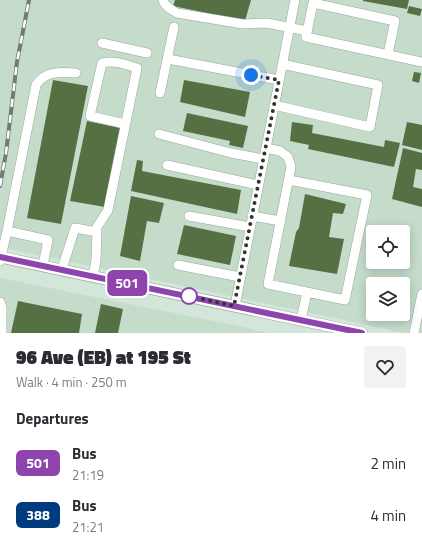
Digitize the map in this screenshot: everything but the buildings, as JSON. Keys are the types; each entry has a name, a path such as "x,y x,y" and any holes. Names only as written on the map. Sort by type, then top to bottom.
{"main road":[{"path":"0,258 43,265 362,333"}],"street":[{"path":"164,0 164,3 169,8 177,12 243,24 267,23 307,31"},
{"path":"234,306 295,0"},
{"path":"388,54 395,21 312,3 306,37 422,62"},
{"path":"160,94 174,27"},
{"path":"102,43 147,53"},
{"path":"130,66 134,50"},
{"path":"168,59 279,80"},
{"path":"93,276 96,261 97,227 108,210 137,68 114,62 102,63 90,116 125,124"},
{"path":"274,105 370,127 378,85 282,64"},
{"path":"0,258 7,231 36,85 39,80 46,75 65,72 76,73"},
{"path":"159,134 231,153 264,159"},
{"path":"266,148 280,151 288,157 291,167 268,284 345,300 367,195 289,180"},
{"path":"166,165 258,185"},
{"path":"190,216 250,227"},
{"path":"252,216 281,221"},
{"path":"62,270 75,228 97,232"},
{"path":"7,231 48,240 43,265"},
{"path":"178,265 240,277"},
{"path":"301,320 307,292"},
{"path":"414,333 419,322 422,294"},
{"path":"0,302 2,308 2,333"}],"shaded area":[{"path":"0,0 422,0 422,333 404,333 0,247"},
{"path":"0,278 224,323 269,333 0,333"}],"railway":[{"path":"0,186 6,153 17,62 29,0"}],"bus line":[{"name":"501","path":"0,257 362,333"}],"route":[{"path":"189,296 234,306 279,80 251,75"}]}
